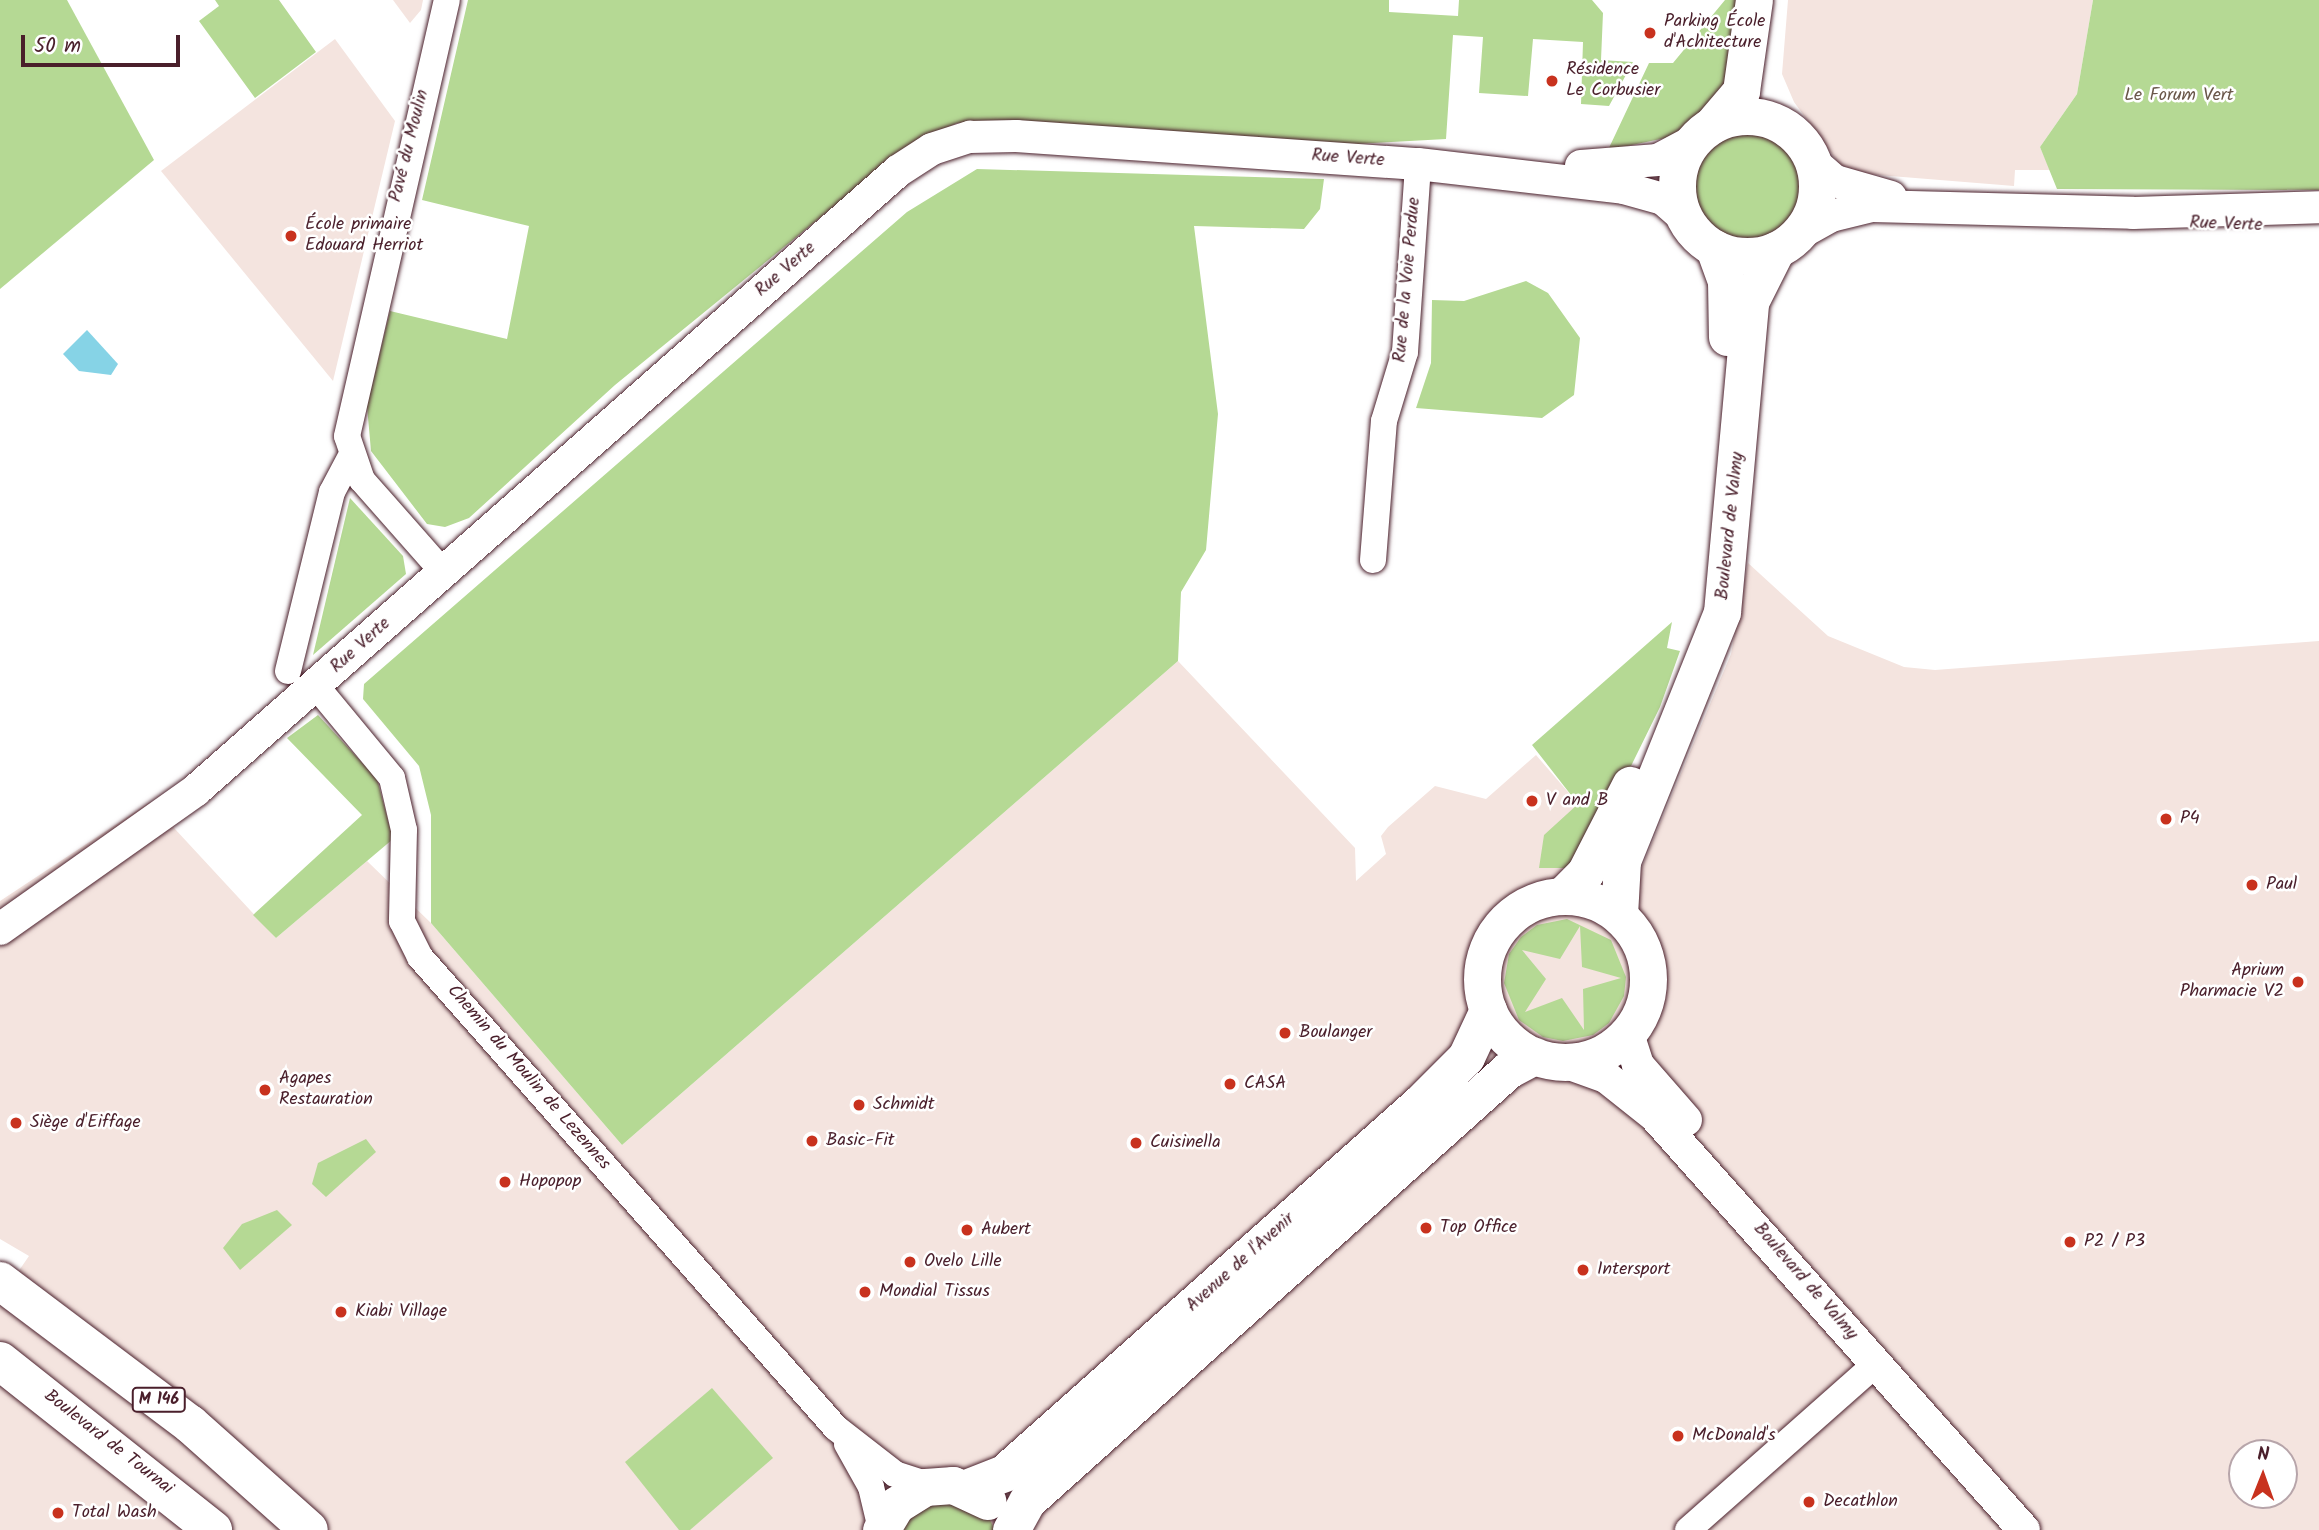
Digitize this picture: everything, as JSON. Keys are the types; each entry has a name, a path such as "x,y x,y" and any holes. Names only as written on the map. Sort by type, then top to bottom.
{"main road":[{"path":"1754,0 1741,92 1703,133 1677,178 1684,218 1714,248 1745,256 1787,243 1817,197 1813,162 1786,128 1770,93 1768,0"},
{"path":"1703,133 1745,116 1786,128"},
{"name":"Boulevard de Valmy","path":"1619,915 1622,861 1722,612 1750,302 1787,243"},
{"name":"Boulevard de Valmy","path":"1562,896 1585,873 1664,717 1709,577 1729,320 1726,281 1714,248"},
{"path":"1562,896 1592,900 1619,915 1640,943 1648,976 1642,1011 1628,1034 1603,1053 1549,1059 1510,1041 1488,1010 1482,973 1493,937 1519,909 1562,896"},
{"name":"Avenue de l'Avenir","path":"881,1530 901,1501 1004,1473 1420,1104 1466,1056 1488,1010"},
{"name":"Avenue de l'Avenir","path":"1009,1530 1027,1501 1508,1070 1549,1059"},
{"name":"M 146","path":"0,1281 190,1424 309,1530"},
{"name":"Boulevard de Tournai","path":"0,1361 213,1530"},
{"path":"949,1487 993,1506 1009,1530"}],"street":[{"name":"Pavé du Moulin","path":"288,671 332,492 350,458 349,408 447,0"},
{"name":"Rue Verte","path":"1418,164 1624,165 1658,160 1703,133"},
{"name":"Rue Verte","path":"0,929 177,805 316,686 898,171 932,149 1003,135 1418,164 1624,188 1663,199 1684,218"},
{"name":"Rue Verte","path":"1813,162 1851,187 1948,204"},
{"name":"Rue de la Voie Perdue","path":"1373,561 1384,421 1405,352 1418,164"},
{"name":"Rue Verte","path":"1787,243 1850,209 1948,204 2133,213 2319,207"},
{"name":"Rue Verte","path":"2133,213 2209,226 2319,224"},
{"path":"350,458 362,480 444,572"},
{"name":"Chemin du Moulin de Lezennes","path":"316,686 392,778 404,830 402,921 421,957 836,1428 895,1474 949,1487"},
{"name":"Boulevard de Valmy","path":"1628,1034 1644,1072 2048,1530"},
{"name":"Boulevard de Valmy","path":"1549,1059 1606,1077 1654,1115 2024,1530"},
{"path":"1688,1530 1877,1363"},
{"name":"Chemin du Moulin de Lezennes","path":"836,1428 871,1487 881,1530"}],"shaded area":[{"path":"393,0 423,0 421,10 410,23"},
{"path":"1788,0 2093,0 2077,94 2040,147 2050,170 2015,170 2014,186 1866,174 1840,165 1794,102 1782,74"},
{"name":"École primaire Edouard Herriot","path":"335,39 395,121 333,381 161,171"},
{"path":"1748,563 1828,636 1904,667 1935,670 2319,641 2319,1530 0,1530 0,1298 29,1256 0,1239 0,901 150,802 276,938 367,861 431,923 622,1145 1178,661 1355,848 1356,881 1386,854 1381,836 1388,827 1435,786 1486,799 1536,755 1639,874 1731,654"}],"green space":[{"path":"0,0 67,0 154,160 0,289"},
{"path":"215,0 279,0 316,52 255,98 199,21 219,6"},
{"path":"468,0 1389,0 1389,12 1458,16 1459,0 1592,0 1603,13 1601,60 1633,62 1609,106 1581,104 1583,42 1533,39 1528,96 1479,93 1483,37 1453,35 1446,139 1355,144 957,123 903,150 615,385 469,518 445,527 427,524 371,451 367,406 390,311 507,339 529,226 422,200"},
{"path":"1725,0 1740,0 1722,98 1675,136 1608,150 1649,63 1673,63"},
{"name":"Le Forum Vert","path":"2093,0 2319,0 2319,190 2057,189 2040,147 2077,94"},
{"path":"1747,128 1769,132 1788,145 1801,164 1805,186 1801,208 1788,227 1769,240 1747,244 1725,240 1706,227 1693,208 1689,186 1693,164 1706,145 1725,132"},
{"path":"977,169 1324,179 1320,209 1304,229 1194,226 1218,414 1206,550 1181,592 1178,661 622,1145 431,923 431,815 419,766 363,699 364,684 907,212"},
{"path":"1526,281 1548,293 1580,338 1574,395 1542,418 1416,408 1431,363 1432,300 1464,301"},
{"path":"350,498 403,556 406,574 313,655"},
{"path":"1672,622 1667,648 1680,651 1660,707 1581,868 1539,868 1544,835 1578,804 1532,745"},
{"path":"318,715 377,779 393,839 276,938 253,915 362,815 287,738"},
{"path":"1567,919 1611,940 1626,977 1624,996 1609,1023 1593,1035 1563,1041 1543,1037 1519,1020 1504,983 1509,954 1521,937 1537,925","holes":["1580,926 1582,967 1621,978 1583,989 1584,1030 1562,998 1525,1012 1546,979 1522,950 1560,959"]},
{"path":"366,1139 376,1152 326,1197 312,1184 318,1163"},
{"path":"277,1210 292,1225 240,1270 223,1248 242,1224"},
{"path":"712,1388 773,1458 690,1530 679,1530 625,1462"},
{"path":"941,1496 989,1518 995,1530 894,1530"}],"water":[{"path":"87,330 118,364 111,375 79,371 63,354"}],"place":[{"name":"Parking École d'Achitecture","path":"1650,33"},
{"name":"Résidence Le Corbusier","path":"1552,81"},
{"name":"École primaire Edouard Herriot","path":"291,236"},
{"name":"V and B","path":"1532,801"},
{"name":"P4","path":"2166,819"},
{"name":"Paul","path":"2252,885"},
{"name":"Aprium Pharmacie V2","path":"2298,982"},
{"name":"Boulanger","path":"1285,1033"},
{"name":"CASA","path":"1230,1084"},
{"name":"Agapes Restauration","path":"265,1090"},
{"name":"Schmidt","path":"859,1105"},
{"name":"Siège d'Eiffage","path":"16,1123"},
{"name":"Basic-Fit","path":"812,1141"},
{"name":"Cuisinella","path":"1136,1143"},
{"name":"Hopopop","path":"505,1182"},
{"name":"Top Office","path":"1426,1228"},
{"name":"Aubert","path":"967,1230"},
{"name":"P2 / P3","path":"2070,1242"},
{"name":"Ovelo Lille","path":"910,1262"},
{"name":"Intersport","path":"1583,1270"},
{"name":"Mondial Tissus","path":"865,1292"},
{"name":"Kiabi Village","path":"341,1312"},
{"name":"McDonald's","path":"1678,1436"},
{"name":"Decathlon","path":"1809,1502"},
{"name":"Total Wash","path":"58,1513"}]}
